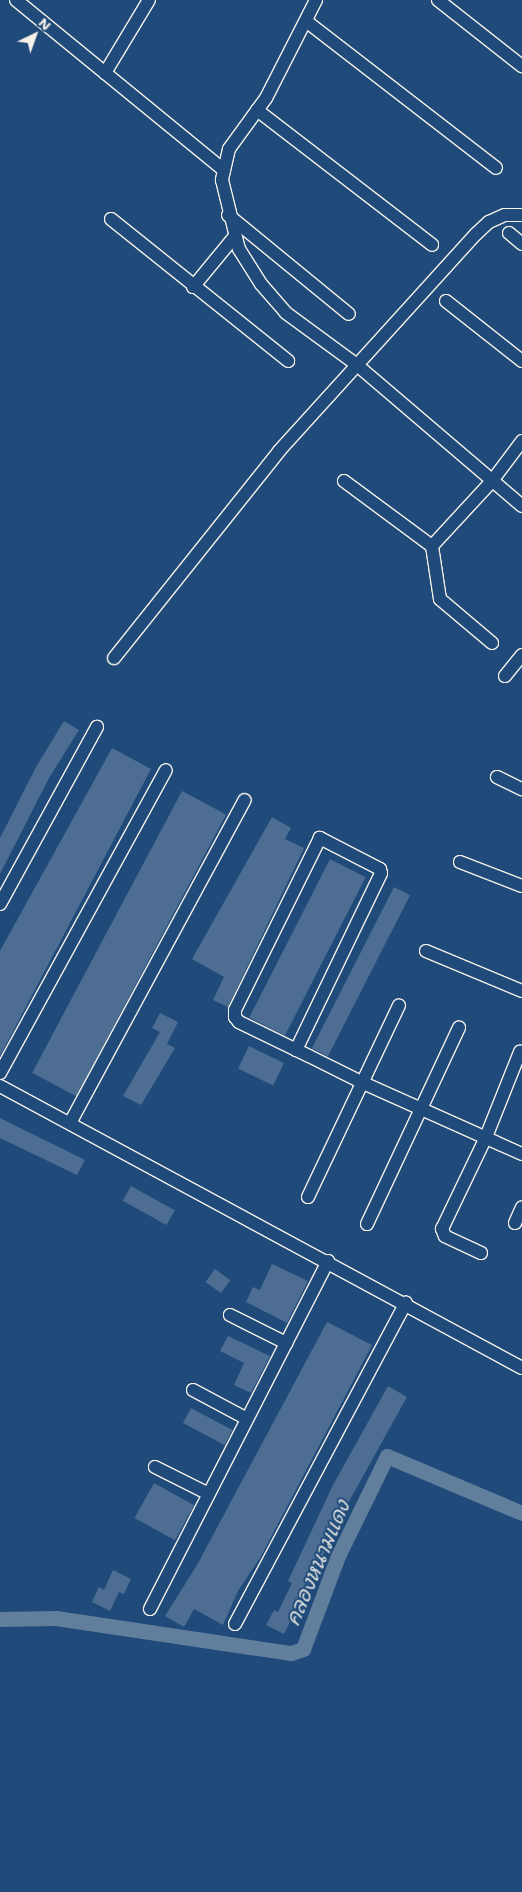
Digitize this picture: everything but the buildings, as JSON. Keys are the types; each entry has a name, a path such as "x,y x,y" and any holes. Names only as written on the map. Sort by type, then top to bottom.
{"street":[{"path":"16,0 224,170"},
{"path":"105,73 148,0"},
{"path":"316,0 258,110 229,148 222,180 228,215 235,236 261,284 286,313 357,365 522,506"},
{"path":"438,0 522,66"},
{"path":"306,21 496,168"},
{"path":"258,110 432,245"},
{"path":"228,215 349,314"},
{"path":"114,658 279,451 357,365 489,222 506,216 522,215"},
{"path":"111,219 288,361"},
{"path":"510,233 522,244"},
{"path":"193,286 235,236"},
{"path":"446,302 522,361"},
{"path":"432,546 492,481 522,441"},
{"path":"344,481 432,546 440,599 492,643"},
{"path":"505,676 522,655"},
{"path":"0,904 97,727"},
{"path":"0,1073 166,770"},
{"path":"497,777 522,789"},
{"path":"70,1123 245,800"},
{"path":"296,1050 382,873 380,869 320,838 235,1010 235,1017 239,1022 361,1082 522,1154"},
{"path":"460,862 522,886"},
{"path":"426,951 522,991"},
{"path":"308,1197 399,1005"},
{"path":"367,1224 459,1028"},
{"path":"481,1253 445,1236 442,1229 486,1137 520,1052"},
{"path":"0,1086 406,1303 522,1368"},
{"path":"515,1222 522,1207"},
{"path":"150,1608 328,1261"},
{"path":"235,1624 406,1303"},
{"path":"230,1315 286,1343"},
{"path":"192,1390 247,1419"},
{"path":"155,1467 209,1494"}],"waterway":[{"name":"คลองหนามแดง","path":"0,1619 56,1618 291,1653 303,1649 338,1556 387,1456 522,1513"}]}
